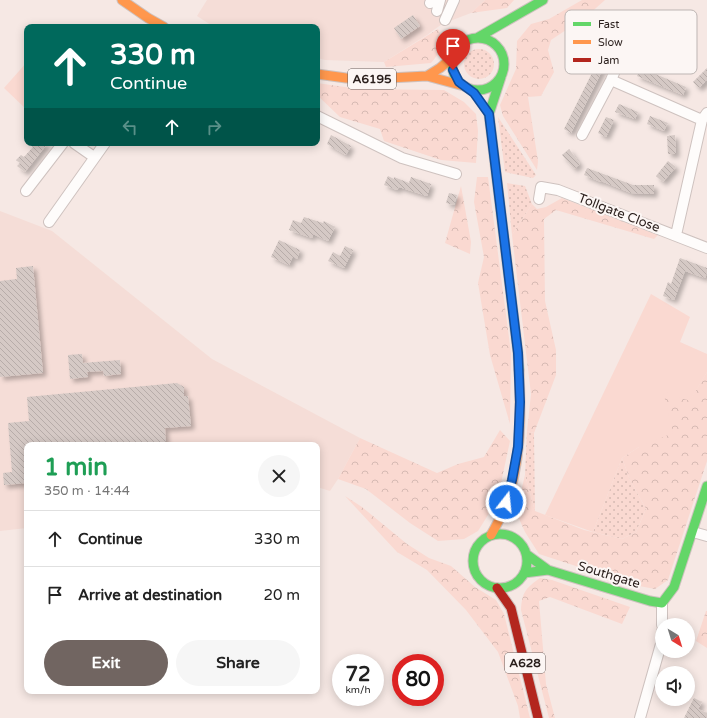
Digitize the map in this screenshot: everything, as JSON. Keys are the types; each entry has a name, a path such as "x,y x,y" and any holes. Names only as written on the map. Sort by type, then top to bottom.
{"main road":[{"path":"122,0 159,24"},
{"path":"477,38 542,0"},
{"path":"509,29 516,16"},
{"path":"489,114 480,101 455,77 452,64 453,57 455,52 462,44 469,39 477,38 493,42 503,55"},
{"path":"491,535 503,512 512,480 518,447 520,402 517,345 489,114 504,66 503,55 505,41"},
{"path":"427,76 440,68 453,57"},
{"name":"A6195","path":"320,74 370,79 427,76 466,87"},
{"path":"466,87 476,90 490,87 501,77"},
{"path":"662,603 674,587 707,486"},
{"path":"506,502 509,528 520,542 526,554 526,567 514,595 512,608"},
{"path":"491,535 504,534 509,528"},
{"name":"A628","path":"491,535 479,543 473,557 473,564 479,578 490,586 497,588 512,608 538,718"},
{"name":"Southgate","path":"526,554 548,570 650,601 662,603"},
{"name":"Southgate","path":"522,576 548,570"},
{"path":"497,588 509,586 522,576"}],"street":[{"path":"437,11 440,0"},
{"path":"445,20 454,0"},
{"path":"582,135 614,74"},
{"path":"611,80 704,116 703,134 676,235"},
{"path":"320,117 402,158 456,174"},
{"path":"26,191 61,146"},
{"path":"78,146 94,158"},
{"path":"49,222 103,146"},
{"name":"Tollgate Close","path":"538,199 541,187 558,190 707,248"},
{"path":"693,532 707,536"},
{"path":"662,603 662,618"},
{"path":"640,718 657,658"}],"shaded area":[{"path":"207,0 485,0 471,13 442,24 384,62 320,59 320,24 209,24 197,16"},
{"path":"0,211 52,231 212,359 360,438 330,491 320,488 320,442 24,442 24,528 0,531"}],"green space":[{"path":"485,0 514,0 507,8 471,13"},
{"path":"582,0 605,0 594,10 565,10 565,31 551,40 548,50 554,72 541,96 528,97 538,161 537,170 503,116 500,105 516,69 517,41 531,24 549,19"},
{"path":"438,29 442,43 440,51 431,63 386,67 384,62"},
{"path":"479,49 490,53 494,64 490,75 479,79 468,75 464,64 468,53"},
{"path":"24,65 24,107 4,88"},
{"path":"320,83 359,89 444,90 464,102 476,114 478,131 476,163 441,160 384,141 380,129 340,117 320,98"},
{"path":"498,117 536,175 533,178 505,172"},
{"path":"477,177 488,177 511,353 510,424 490,355 478,283 484,257 474,202"},
{"path":"507,183 525,186 532,204 512,235"},
{"path":"461,186 471,242 470,254 445,243"},
{"path":"562,198 658,235 654,239 556,210 544,219 545,301 556,350 556,375 534,433 527,431 531,394 512,235 532,204 537,209 546,207"},
{"path":"651,294 690,317 680,342 707,354 707,372 690,401 663,391 673,433 639,447 622,458 593,532 545,515"},
{"path":"707,372 707,461 668,580 655,589 634,585 539,554 525,532 516,512 525,475 535,511 584,530 622,539 636,532 646,509 630,480 622,458 639,447 662,390 690,400"},
{"path":"500,430 510,441 501,483 493,507 478,531 464,539 438,541 410,523 366,489 338,479 360,438 437,473 458,464 484,457"},
{"path":"527,431 534,433 535,511 525,475"},
{"path":"622,458 630,480 646,509 636,532 622,539 593,532"},
{"path":"345,496 362,507 407,544 429,558 451,566 475,587 496,600 504,614 530,718 520,718 518,706 498,652 466,610 427,570 397,552"},
{"path":"540,578 552,580 630,607 622,624 550,597 539,601 546,684 555,718 549,718 521,610 522,599 526,591"},
{"path":"707,611 707,648 696,641"}],"building":[{"path":"413,15 420,26 401,39 394,28"},
{"path":"707,68 707,80 699,88 693,82"},
{"path":"592,74 600,74 571,133 564,129"},
{"path":"638,74 655,74 686,87 683,95 637,76"},
{"path":"619,104 638,112 635,119 615,112"},
{"path":"650,116 668,123 664,131 647,124"},
{"path":"606,117 614,120 606,137 598,133"},
{"path":"331,135 351,146 346,155 327,144"},
{"path":"675,135 676,154 668,154 667,136"},
{"path":"32,146 46,146 25,172 17,166 20,163 16,160 21,155 24,157 33,147"},
{"path":"569,149 580,164 574,169 562,155"},
{"path":"668,161 676,167 663,182 656,176"},
{"path":"587,168 633,185 654,185 654,194 631,193 601,182 584,175"},
{"path":"388,176 409,183 411,177 431,184 427,196 399,187 397,190 384,185"},
{"path":"449,193 457,195 454,205 446,203"},
{"path":"304,217 323,223 324,221 335,227 328,241 313,234 312,238 289,230 293,220 301,223"},
{"path":"279,240 300,250 297,259 293,256 289,265 271,257"},
{"path":"345,246 353,250 344,268 328,261 333,252 340,256"},
{"path":"680,258 707,268 707,273 705,278 685,271 674,300 663,296 668,282 671,284"},
{"path":"33,266 43,373 0,377 0,281 17,279 16,268"},
{"path":"82,354 83,363 120,360 121,374 104,376 103,371 87,372 88,377 70,379 68,355"},
{"path":"177,383 184,387 184,396 188,396 191,426 165,428 166,442 24,442 24,483 4,485 3,473 12,472 8,423 29,421 27,397"},
{"path":"695,698 702,702 698,709 707,713 707,718 684,718 690,706 695,706"}],"traffic: fast":[{"path":"477,38 543,0"},
{"path":"473,38 483,38 493,42 500,49 504,59 504,64 504,69 500,79 493,86 483,90 473,90 463,86 456,79 452,69 452,59 456,49 463,42 473,38"},
{"path":"501,77 489,114 519,370"},
{"path":"526,554 548,570 650,601 662,603 674,587 707,486"},
{"path":"495,534 505,534 515,538 523,546 527,556 527,561 527,566 523,576 515,584 505,588 495,588 485,584 477,576 473,566 473,556 477,546 485,538 495,534"},
{"path":"524,573 548,570"}],"traffic: slow":[{"path":"122,0 159,24"},
{"path":"427,76 440,68 453,57"},
{"path":"320,74 370,79 427,76 464,86"},
{"path":"491,535 500,519 509,496 517,461 520,424 519,370"}],"traffic: jam":[{"path":"497,588 511,608 538,718"}],"route":[{"path":"453,70 455,77 459,82 474,93 482,103 489,114 490,122 518,353 520,402 518,447 506,502"}]}
